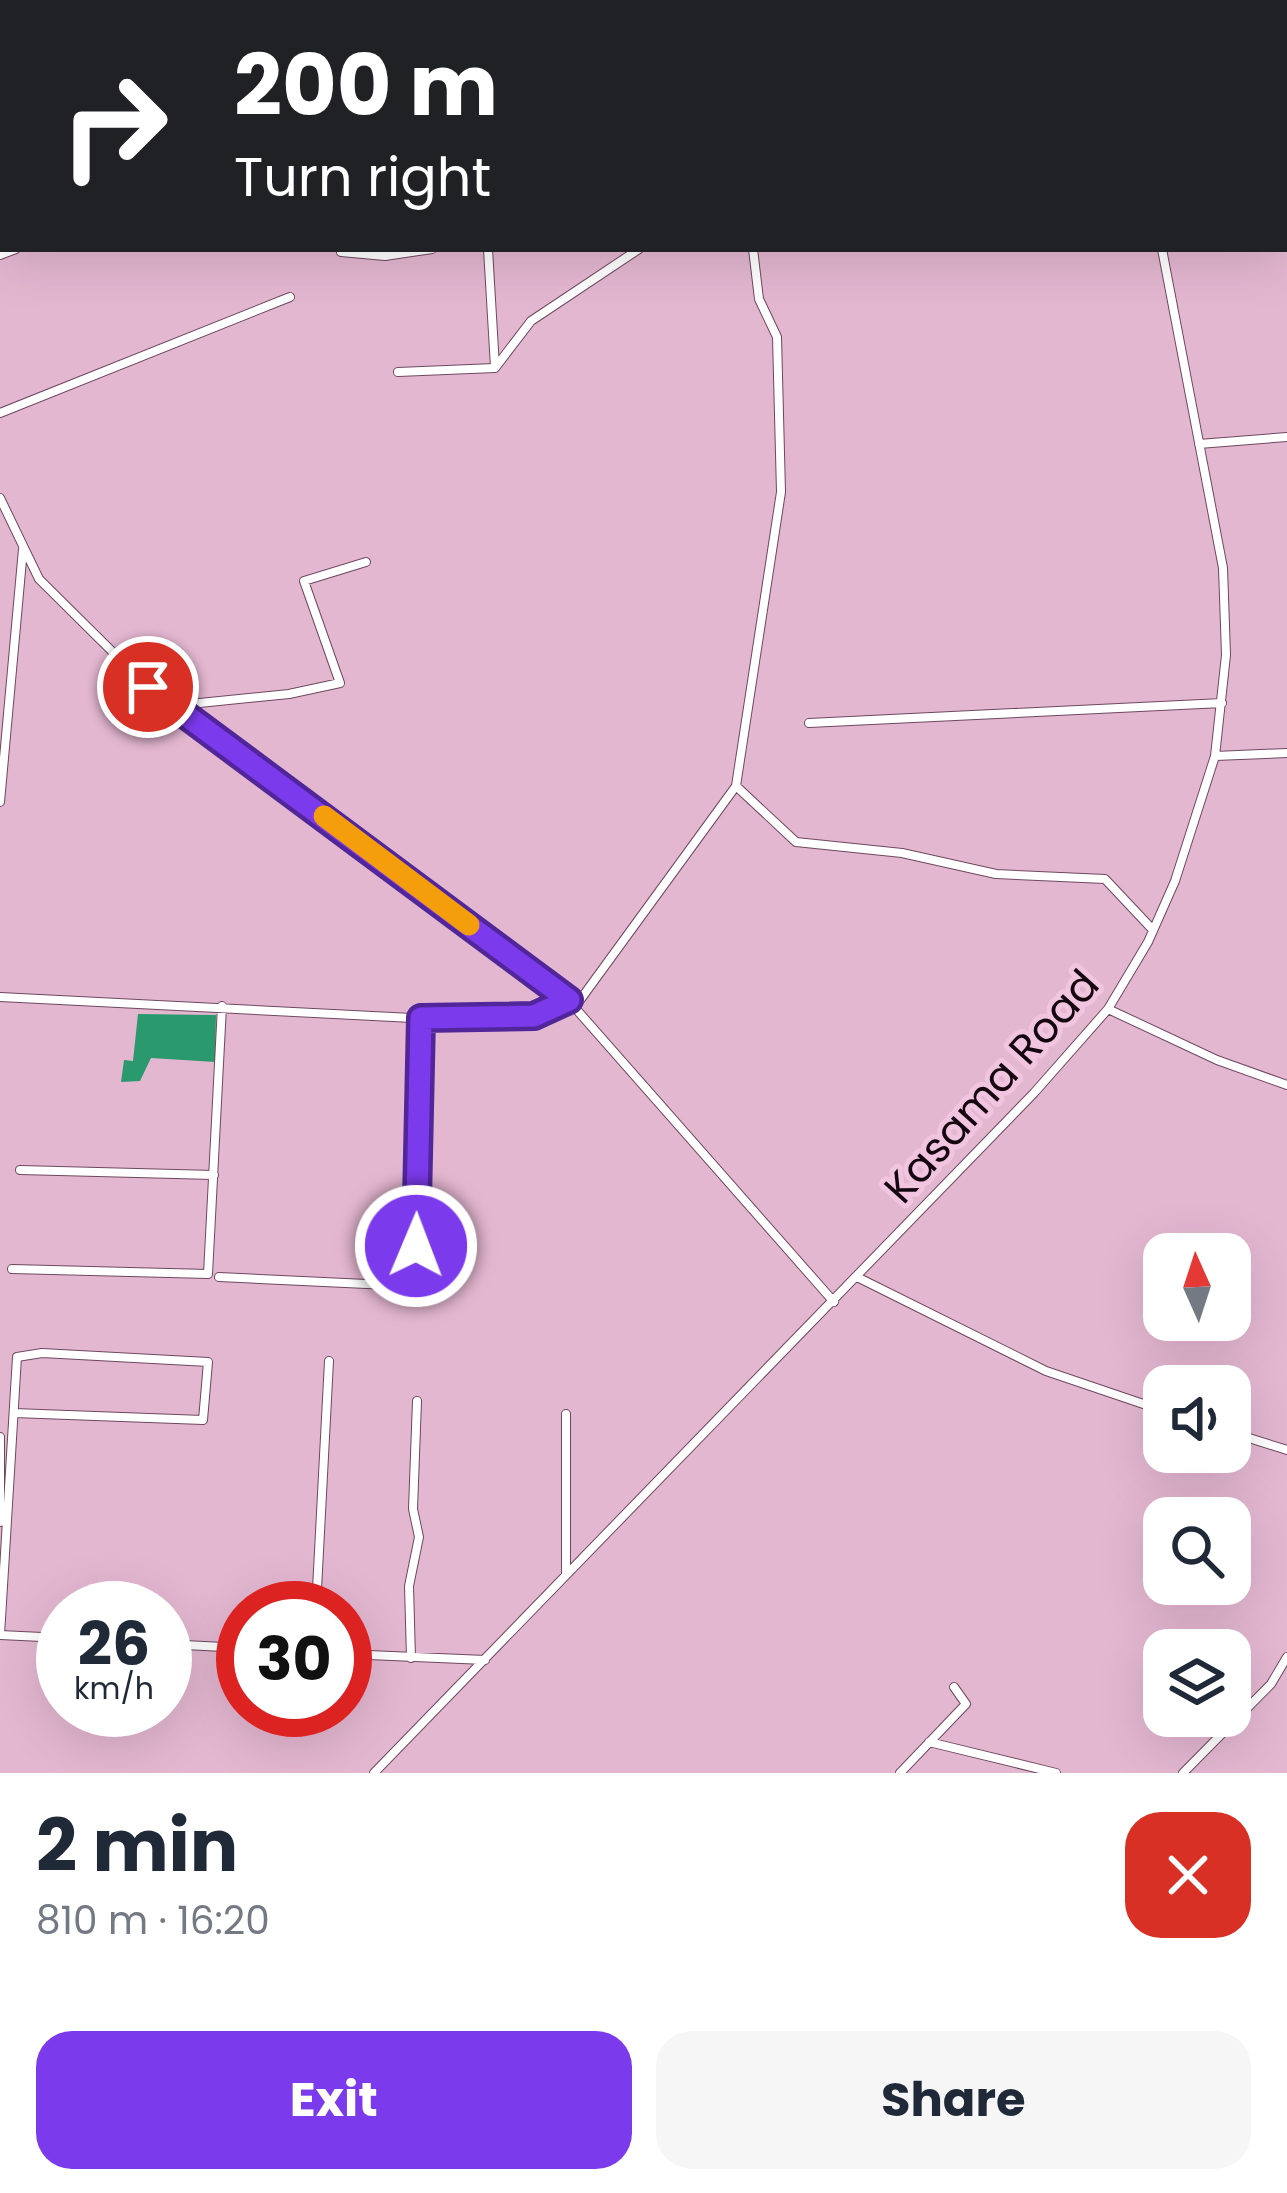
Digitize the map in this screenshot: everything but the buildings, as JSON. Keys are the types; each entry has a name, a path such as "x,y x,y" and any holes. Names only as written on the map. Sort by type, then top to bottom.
{"street":[{"path":"341,253 386,256 412,252"},
{"path":"488,252 495,368"},
{"path":"495,368 531,321 634,252"},
{"path":"0,997 421,1018 534,1016 572,1004 736,786 782,492 777,337 759,299 753,252"},
{"name":"Kasama Road","path":"374,1773 834,1302 1108,1009 1154,930 1215,755 1222,703 1223,568 1163,252"},
{"path":"0,413 290,297"},
{"path":"398,372 495,368"},
{"path":"1198,445 1287,436"},
{"path":"0,498 39,579 169,706 391,863 572,1004 834,1302"},
{"path":"0,802 23,548"},
{"path":"169,706 290,694 340,683 304,581 366,562"},
{"path":"20,586 39,579"},
{"path":"809,723 1222,703"},
{"path":"1215,755 1287,753"},
{"path":"736,786 796,842 902,853 996,874 1106,880 1154,930"},
{"path":"12,1269 204,1277 210,1268 221,1006"},
{"path":"1108,1009 1202,1054 1287,1085"},
{"path":"220,1277 388,1286 404,1282 413,1273 421,1018"},
{"path":"20,1170 214,1175"},
{"path":"857,1276 1046,1371 1143,1404"},
{"path":"14,1413 203,1420 208,1362 20,1354 14,1361 0,1635 36,1637"},
{"path":"317,1581 329,1361"},
{"path":"411,1658 409,1586 419,1537 413,1509 417,1401"},
{"path":"566,1414 566,1576"},
{"path":"0,1437 0,1522"},
{"path":"1251,1439 1287,1450"},
{"path":"372,1656 485,1660"},
{"path":"1183,1773 1271,1684 1287,1657"},
{"path":"900,1773 966,1704 954,1687"},
{"path":"929,1742 1056,1773"}],"green space":[{"path":"138,1014 216,1015 215,1062 151,1058 140,1081 121,1082 124,1060 133,1061"}],"slow traffic":[{"path":"324,816 469,925"}],"route":[{"path":"148,687 391,863 569,1000 550,1013 534,1016 421,1018 416,1246"}]}
